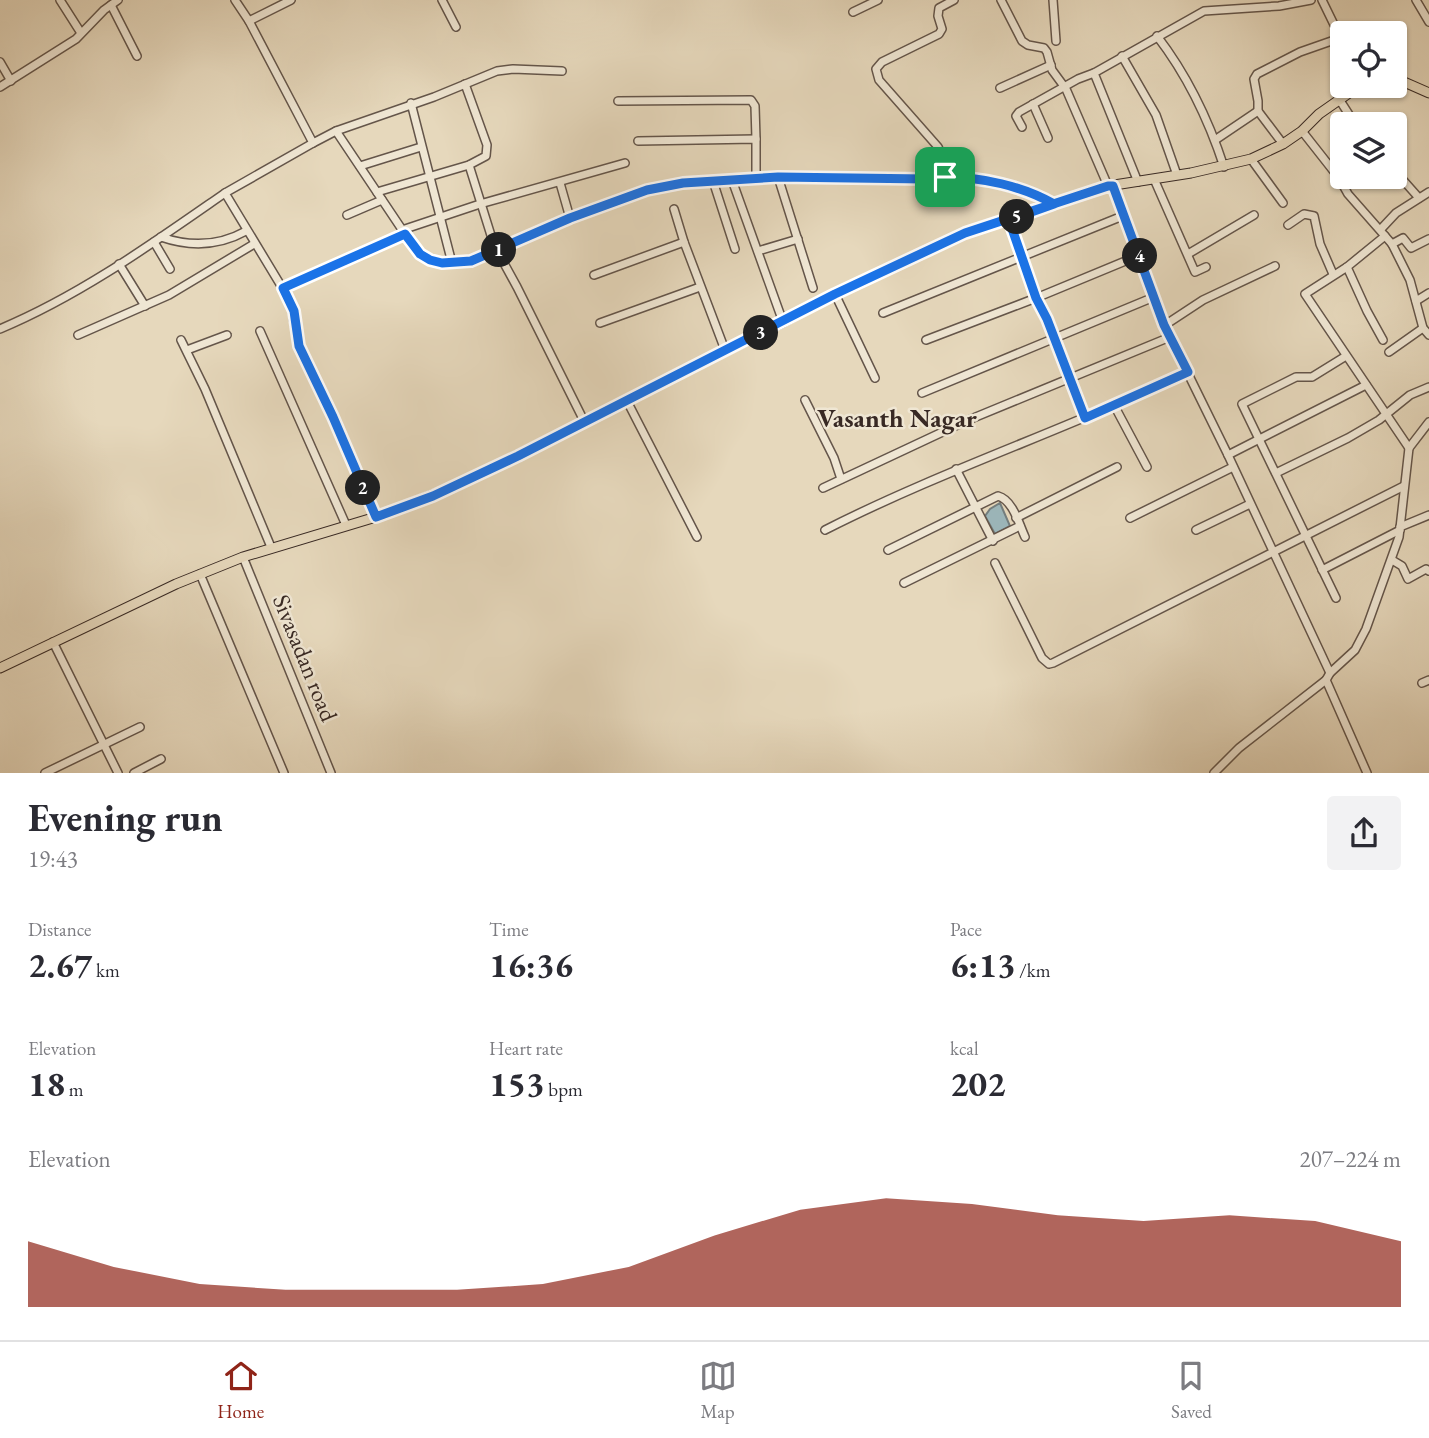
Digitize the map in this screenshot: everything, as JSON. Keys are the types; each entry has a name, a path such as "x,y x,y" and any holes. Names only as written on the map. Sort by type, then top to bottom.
{"main road":[{"path":"1407,83 1429,93"},
{"path":"0,668 200,574 271,547 376,517 456,486 835,294 965,233 1111,186 1224,167 1251,159 1283,144 1339,99"}],"street":[{"path":"60,0 81,33"},
{"path":"235,0 249,21 313,143"},
{"path":"249,21 291,0"},
{"path":"442,0 456,27"},
{"path":"853,12 877,0"},
{"path":"945,177 944,162 938,147 879,80 876,69 882,62 939,34 942,29 938,16 939,8 954,0"},
{"path":"1001,0 1018,36 1028,45 1045,50 1125,215 1164,325 1273,553 1328,676 1367,773"},
{"path":"1053,0 1056,41"},
{"path":"1022,127 1017,113 1094,73 1198,13 1210,9 1279,6 1311,0"},
{"path":"1322,0 1332,21"},
{"path":"1416,0 1429,22"},
{"path":"0,87 76,39 115,2 137,56"},
{"path":"1157,36 1177,62 1215,139 1224,167"},
{"path":"1283,144 1258,111 1253,84 1257,74 1300,52 1330,43"},
{"path":"1122,56 1156,115 1178,175"},
{"path":"0,62 11,81"},
{"path":"1000,88 1051,65"},
{"path":"0,329 41,312 161,237 225,192 336,131 498,71 562,71"},
{"path":"1094,73 1138,182"},
{"path":"377,192 469,165 486,156 487,145 465,84"},
{"path":"1339,99 1347,112"},
{"path":"618,101 751,100 755,106 756,179"},
{"path":"411,103 452,263"},
{"path":"1033,104 1048,138"},
{"path":"1215,139 1258,111"},
{"path":"336,131 420,254 430,260 452,263 471,261 570,218 647,190 683,183 778,177 969,177 1028,192 1054,204"},
{"path":"1302,131 1339,178 1348,194 1392,244 1410,280 1423,328 1429,335"},
{"path":"638,141 756,139"},
{"path":"360,166 421,147"},
{"path":"1251,159 1283,202"},
{"path":"283,288 441,217 625,163"},
{"path":"469,165 496,251 517,287 585,423"},
{"path":"778,177 813,288"},
{"path":"1154,179 1195,272 1206,267"},
{"path":"732,180 783,322"},
{"path":"713,181 735,249"},
{"path":"560,183 570,218"},
{"path":"1407,185 1419,198"},
{"path":"225,192 294,311 299,346 376,517"},
{"path":"1409,448 1305,294 1347,267 1383,233 1396,213 1429,192"},
{"path":"347,215 382,200"},
{"path":"674,209 684,243 725,350"},
{"path":"1288,225 1304,214 1314,216 1320,244 1333,274"},
{"path":"883,313 1125,215"},
{"path":"1188,254 1254,215"},
{"path":"1009,220 1036,298 1055,338 1085,418"},
{"path":"161,237 200,245 233,238 246,231"},
{"path":"758,251 798,239"},
{"path":"1392,244 1403,239 1410,248 1429,239"},
{"path":"153,242 170,269"},
{"path":"594,275 684,243"},
{"path":"78,335 169,295 254,244"},
{"path":"926,340 1140,255"},
{"path":"119,264 145,306"},
{"path":"1164,325 1203,300 1275,266"},
{"path":"1347,267 1383,340"},
{"path":"600,323 700,287"},
{"path":"1416,301 1429,292"},
{"path":"835,294 875,378"},
{"path":"922,393 1154,296"},
{"path":"1389,352 1423,328"},
{"path":"260,331 346,526"},
{"path":"187,350 227,335"},
{"path":"823,488 966,421 1170,337"},
{"path":"181,340 271,547"},
{"path":"1336,598 1242,404 1296,377 1312,377 1346,356"},
{"path":"825,530 956,469 1085,418 1188,372"},
{"path":"1228,455 1366,385"},
{"path":"1276,472 1348,438 1386,415 1410,395 1429,387"},
{"path":"804,400 834,458 841,479"},
{"path":"627,401 697,537"},
{"path":"1114,405 1147,467"},
{"path":"1214,773 1248,741 1348,658 1360,641 1392,561 1400,529 1409,448 1429,422"},
{"path":"904,583 993,541 1018,522 1117,467"},
{"path":"1130,518 1233,467"},
{"path":"956,469 993,541"},
{"path":"995,563 1042,657 1049,664 1404,486"},
{"path":"888,550 998,496 1009,503 1025,537"},
{"path":"1196,530 1250,504"},
{"path":"1322,570 1429,515"},
{"name":"Sivasadan road","path":"243,557 331,773"},
{"path":"1392,561 1402,566 1408,579 1428,569"},
{"path":"200,574 284,773"},
{"path":"53,642 118,773"},
{"path":"45,773 140,727"},
{"path":"134,773 161,759"}],"water":[{"path":"1000,503 1010,526 995,534 985,516"}],"district":[{"name":"Vasanth Nagar","path":"897,418"}],"route":[{"path":"945,177 778,177 694,181 647,190 570,218 471,261 442,263 430,260 420,254 405,234 283,288 294,311 295,335 299,346 376,517 456,486 835,294 965,233 1009,220 1108,186 1113,186 1164,325 1188,372 1085,418 1047,319 1036,298 1009,220 1054,204 1043,197 994,182 969,177 945,177"}]}
